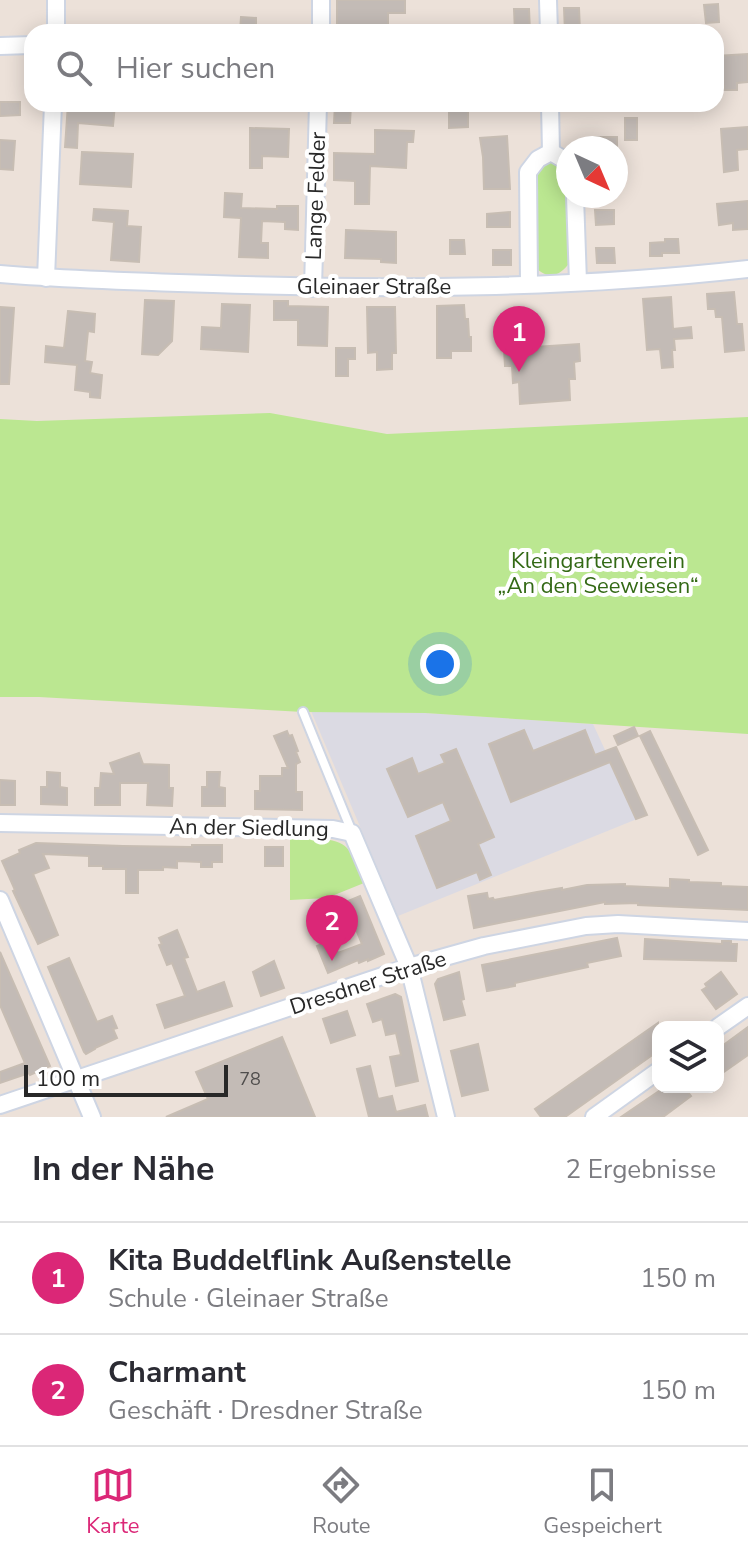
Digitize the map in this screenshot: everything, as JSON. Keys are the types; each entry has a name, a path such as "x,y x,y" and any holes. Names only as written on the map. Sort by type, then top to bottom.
{"street":[{"path":"56,0 56,24"},
{"path":"321,0 321,24"},
{"path":"548,0 549,24"},
{"path":"0,46 24,45"},
{"path":"46,278 53,112"},
{"name":"Lange Felder","path":"313,288 318,112"},
{"path":"550,112 551,152"},
{"path":"551,152 556,155"},
{"path":"529,284 528,172 538,159 551,152"},
{"path":"575,208 578,282"},
{"name":"Gleinaer Straße","path":"0,274 313,288 488,287 661,279 748,269"},
{"name":"An der Siedlung","path":"0,823 333,829 352,833 409,967 446,1117"},
{"path":"0,900 92,1117"},
{"name":"Dresdner Straße","path":"0,1105 409,967 484,946 586,926 618,924 748,931"},
{"path":"724,1023 748,1006"},
{"path":"594,1117 652,1075"}],"lane":[{"path":"303,712 352,833"}],"shaded area":[{"path":"311,711 425,713 593,724 637,819 398,916"}],"green space":[{"path":"547,159 556,163 556,208 569,208 571,261 555,275 536,268 534,174"},
{"name":"Kleingartenverein „An den Seewiesen“","path":"270,413 387,434 748,417 748,734 425,713 303,712 0,697 0,419 37,421"},
{"path":"290,838 312,838 342,844 352,856 364,883 327,898 290,900"}],"building":[{"path":"337,0 405,0 405,13 388,13 388,24 337,24"},
{"path":"718,4 719,22 706,23 704,5"},
{"path":"564,8 579,8 580,24 565,24"},
{"path":"514,9 529,9 530,24 515,24"},
{"path":"241,17 256,18 256,24 241,24"},
{"path":"748,54 748,82 737,83 737,90 724,90 724,56"},
{"path":"0,102 20,102 20,115 0,116"},
{"path":"67,112 114,112 113,126 78,123 77,148 65,147"},
{"path":"335,112 351,112 350,123 334,123"},
{"path":"449,112 468,112 468,127 449,128"},
{"path":"625,118 637,118 637,140 628,140 625,136"},
{"path":"748,127 748,149 737,150 738,170 724,172 721,129"},
{"path":"250,128 289,129 288,157 262,156 262,168 250,168"},
{"path":"375,130 414,131 413,142 407,142 406,168 370,166 369,204 355,204 355,181 334,180 334,153 375,154"},
{"path":"507,136 510,189 484,189 480,138"},
{"path":"0,140 15,141 13,170 0,169"},
{"path":"82,152 133,154 131,187 80,184"},
{"path":"225,193 242,194 241,208 298,206 298,230 285,229 285,222 262,221 261,243 268,243 268,258 239,257 241,218 224,217"},
{"path":"748,201 748,229 733,230 733,223 719,225 717,204"},
{"path":"94,209 128,211 127,226 141,227 139,262 111,260 114,222 93,220"},
{"path":"595,210 614,210 614,224 596,225"},
{"path":"510,212 510,227 487,227 487,214"},
{"path":"346,230 396,232 396,263 381,262 381,259 345,258"},
{"path":"665,239 678,239 679,253 650,256 650,243 665,242"},
{"path":"450,240 464,240 465,254 450,254"},
{"path":"596,248 614,248 615,263 597,263"},
{"path":"493,250 511,250 511,265 493,265"},
{"path":"734,292 737,324 742,324 744,350 725,352 722,317 716,317 715,309 708,309 707,294"},
{"path":"671,297 673,329 691,327 692,338 674,339 673,367 662,368 660,349 647,350 643,299"},
{"path":"145,300 174,301 172,341 158,355 142,354"},
{"path":"274,301 288,301 288,306 328,307 327,346 298,345 298,320 274,320"},
{"path":"222,304 250,305 248,352 201,349 202,327 221,328"},
{"path":"464,305 471,351 451,351 451,358 437,358 437,306"},
{"path":"0,307 14,308 9,384 0,384"},
{"path":"367,307 395,307 396,353 392,353 392,369 377,370 377,352 368,353"},
{"path":"68,311 95,314 94,332 88,331 85,361 92,362 90,373 102,375 100,398 90,397 90,392 75,390 77,365 45,362 46,346 64,348"},
{"path":"579,344 580,361 574,362 575,379 569,379 570,400 520,404 519,382 513,383 512,366 505,366 504,349"},
{"path":"336,348 355,348 355,359 348,359 348,376 336,376"},
{"path":"634,727 638,736 618,745 614,736"},
{"path":"524,730 533,751 585,730 595,755 616,747 647,815 636,819 610,762 511,802 489,744"},
{"path":"287,731 289,736 292,735 298,751 300,762 296,764 296,792 302,792 302,810 255,809 255,791 260,791 260,776 282,776 282,768 288,768 274,736"},
{"path":"650,731 708,850 698,855 640,736"},
{"path":"456,749 494,837 478,844 491,875 480,880 477,872 437,888 416,836 451,821 443,802 408,817 387,769 412,758 418,774 445,763 441,755"},
{"path":"139,753 143,764 169,765 172,806 147,805 148,783 120,783 120,805 95,805 95,788 100,788 101,773 114,774 110,763"},
{"path":"47,772 60,773 60,787 67,788 67,805 41,804 41,787 47,787"},
{"path":"207,772 220,772 219,787 225,788 225,806 202,806 202,787 207,787"},
{"path":"0,780 15,781 15,805 0,805"},
{"path":"36,843 222,845 222,862 212,862 212,867 201,867 201,862 177,861 177,868 138,870 138,893 126,893 126,869 89,866 89,856 43,854 49,868 33,874 58,935 38,944 2,861"},
{"path":"265,847 283,847 283,866 265,866"},
{"path":"670,879 748,887 748,910 605,902 474,928 468,896 487,893 488,899 494,900 587,885 670,888"},
{"path":"360,896 384,954 368,961 359,963 358,960 328,973 317,946 332,940 338,953 362,944 351,917 342,921 336,906"},
{"path":"177,930 197,992 224,982 232,1006 165,1028 157,1005 185,996 172,963 167,965 159,938"},
{"path":"617,938 621,956 487,991 482,965"},
{"path":"645,939 722,944 722,941 731,941 731,944 737,944 736,961 644,959"},
{"path":"0,952 50,1066 0,1083 0,1072 25,1063 0,1005"},
{"path":"69,958 97,1022 112,1016 117,1028 113,1029 117,1038 86,1054 48,967"},
{"path":"274,961 284,988 261,996 253,972"},
{"path":"459,972 465,1015 444,1020 435,984 438,979"},
{"path":"721,972 737,994 716,1009 702,990"},
{"path":"395,994 401,997 418,1081 396,1086 390,1057 401,1055 396,1033 386,1035 382,1019 373,1022 367,1004"},
{"path":"347,1011 355,1035 331,1043 323,1019"},
{"path":"652,1027 652,1055 565,1117 541,1117 535,1109"},
{"path":"748,1027 748,1055 724,1072 724,1045"},
{"path":"282,1037 315,1117 166,1117 208,1099 196,1072"},
{"path":"478,1044 488,1090 462,1096 451,1051"},
{"path":"370,1066 378,1099 392,1096 396,1112 425,1105 428,1117 369,1117 357,1069"},
{"path":"656,1093 689,1093 691,1096 663,1117 621,1117"}],"place":[{"name":"Kita Buddelflink Außenstelle","path":"519,372"},
{"name":"Charmant","path":"332,961"}]}
